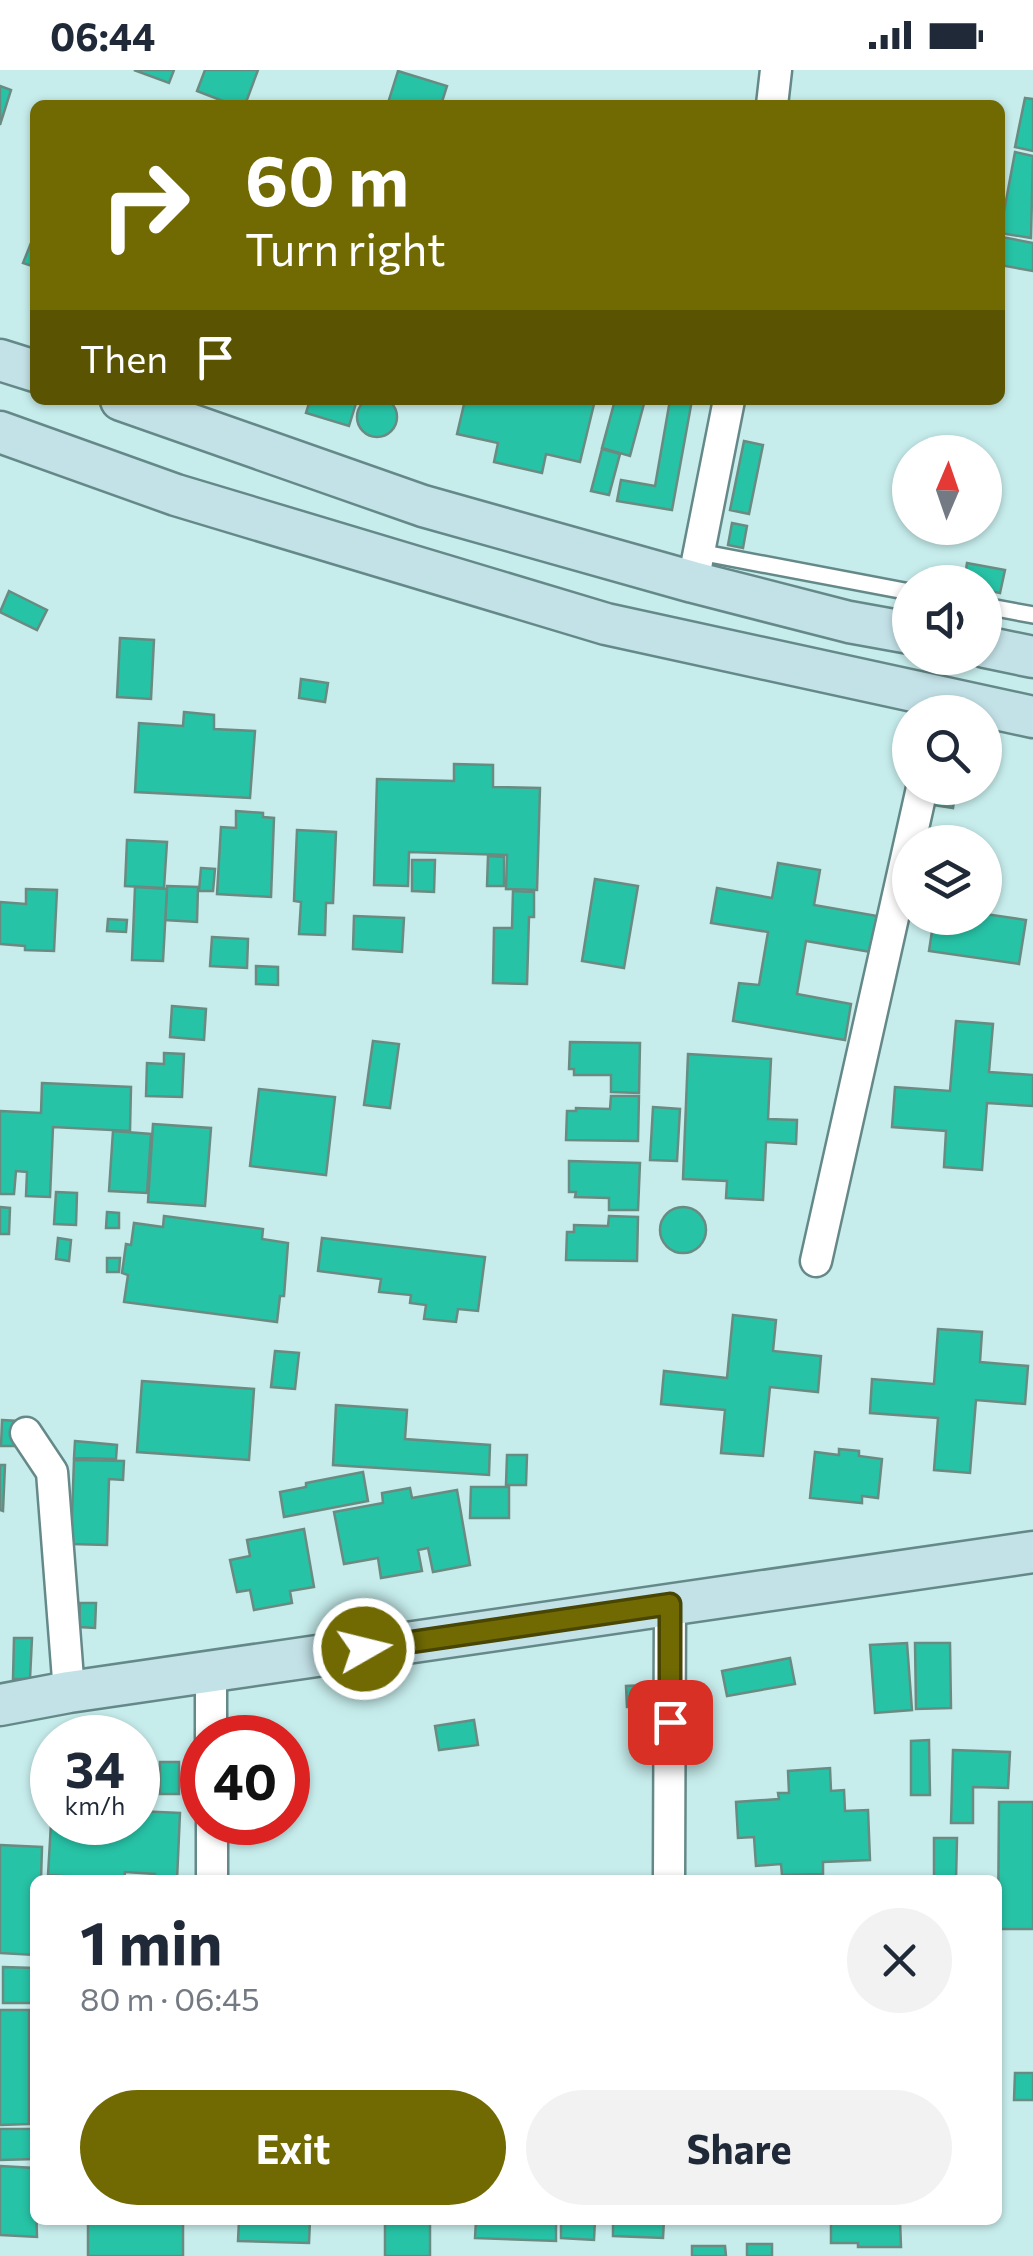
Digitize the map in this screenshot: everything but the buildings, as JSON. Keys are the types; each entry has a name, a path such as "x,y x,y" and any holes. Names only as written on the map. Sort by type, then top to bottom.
{"main road":[{"path":"0,360 30,369"},
{"path":"135,405 422,506 696,567 850,622 892,630"},
{"path":"0,432 176,495 484,590 895,695"},
{"path":"1002,651 1033,657"},
{"path":"1002,713 1033,717"},
{"path":"0,1705 1033,1552"}],"street":[{"path":"773,100 776,70"},
{"path":"696,567 728,405"},
{"path":"816,1261 918,805"},
{"path":"26,1433 52,1472 69,1692"},
{"path":"670,1604 670,1875"},
{"path":"211,1671 211,1715"},
{"path":"212,1845 212,1875"}],"lane":[{"path":"696,567 892,590"},
{"path":"1002,609 1033,615"}],"route":[{"path":"364,1649 670,1604 670,1722"}]}
